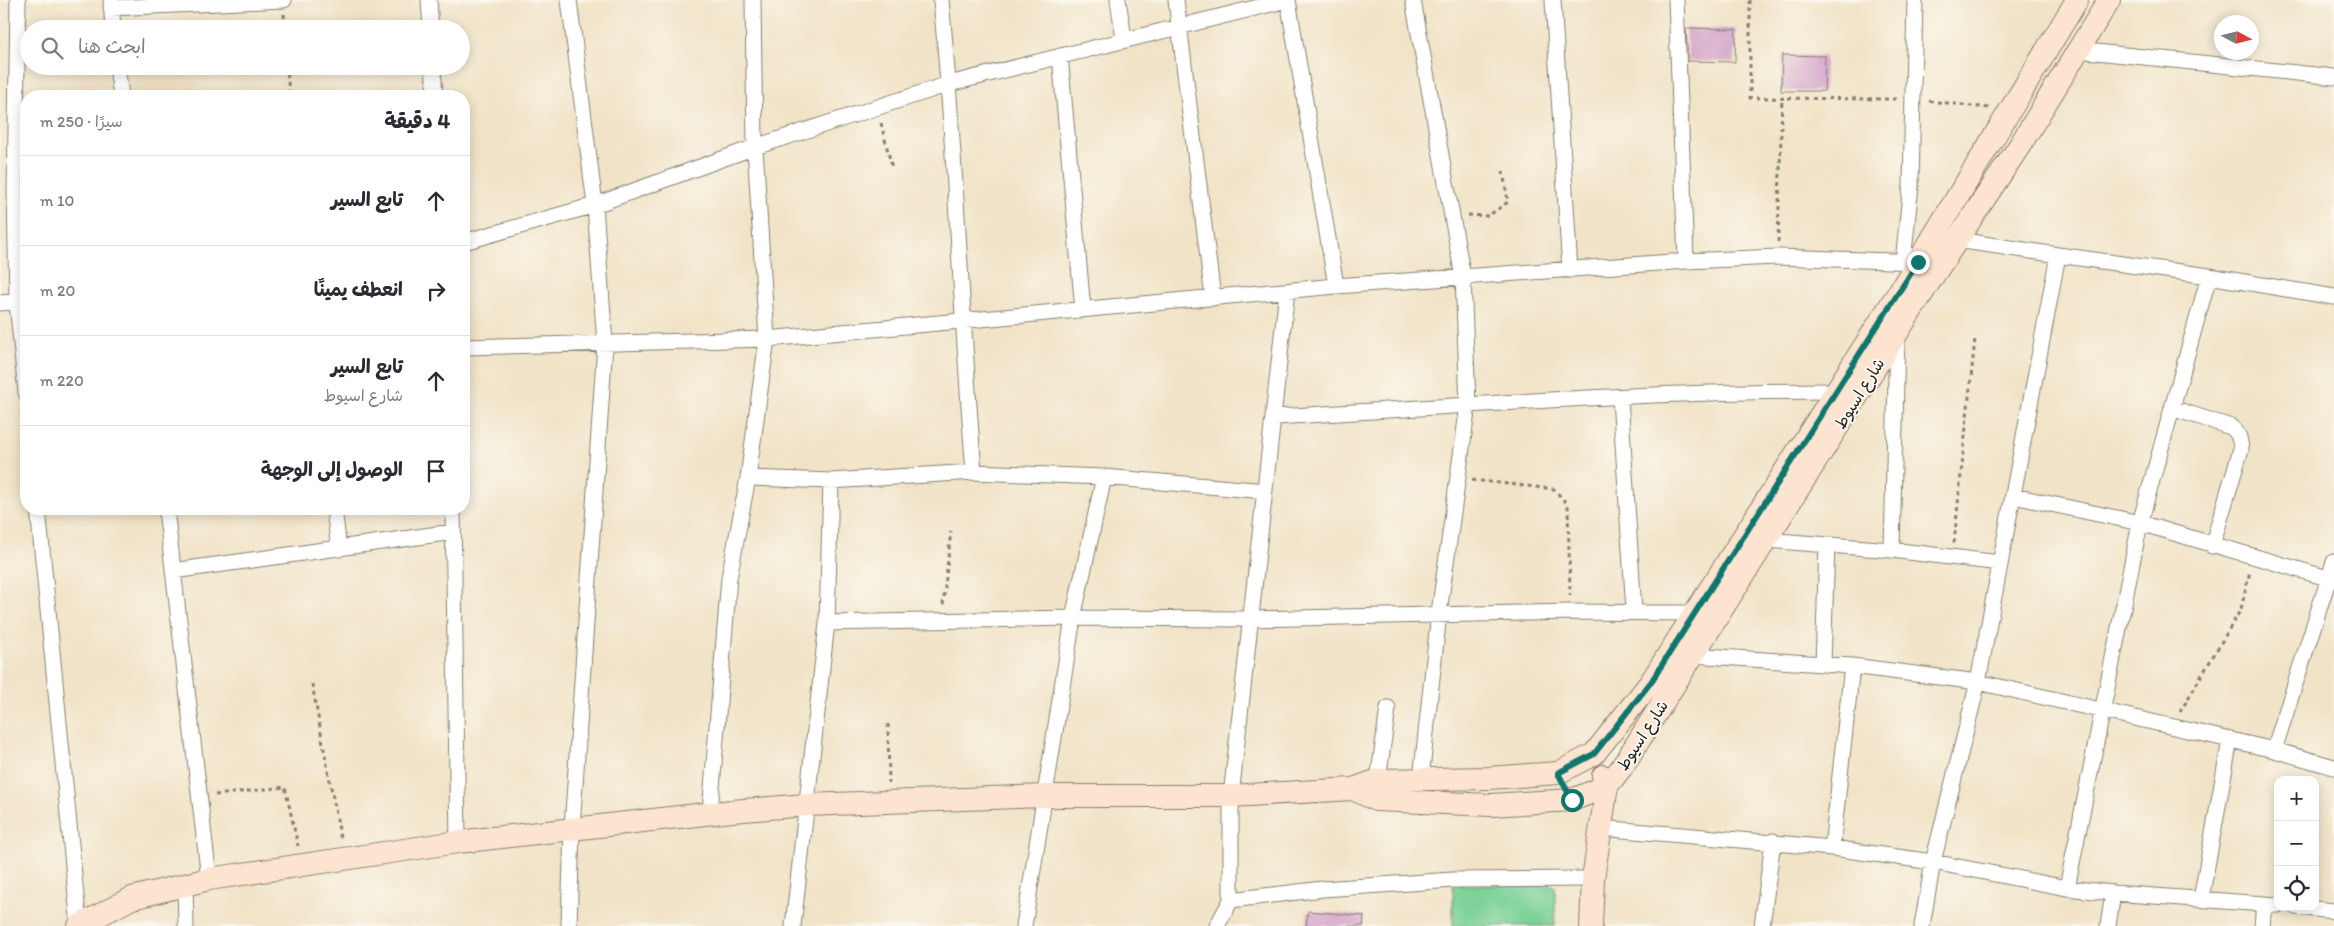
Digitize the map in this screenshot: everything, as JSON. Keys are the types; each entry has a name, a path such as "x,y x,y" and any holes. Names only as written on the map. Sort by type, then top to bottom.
{"street":[{"path":"18,0 15,182 20,268"},
{"path":"112,20 111,4 284,0"},
{"path":"429,0 430,20"},
{"path":"569,0 596,205 605,344 572,828 569,926"},
{"path":"710,813 729,578 748,478 767,339 755,147 754,0"},
{"path":"941,0 949,84 962,320 974,472"},
{"path":"1118,0 1124,39"},
{"path":"1176,0 1213,298"},
{"path":"470,240 596,205 755,147 949,84 1179,26 1260,3 1287,0 1336,286"},
{"path":"1413,0 1450,214 1463,276 1468,405 1439,613 1421,779"},
{"path":"1553,0 1570,270"},
{"path":"1676,0 1686,261"},
{"path":"470,347 767,339 1336,286 1686,261 1778,257 1910,262 1915,0"},
{"name":"شارع اسيوط","path":"1594,754 1651,682 1835,390 1910,262 2010,111 2077,0"},
{"name":"شارع اسيوط","path":"1608,786 1622,768 1956,240 2020,145 2109,0"},
{"path":"2077,50 2334,76"},
{"path":"1060,56 1083,310"},
{"path":"119,75 120,90"},
{"path":"434,75 435,90"},
{"path":"1956,240 2210,276 2334,297"},
{"path":"1922,926 1933,862 1978,682 2058,255"},
{"path":"2067,888 2140,523 2210,276"},
{"path":"1217,926 1231,900 1231,796 1249,619 1274,417 1287,292"},
{"path":"0,302 20,302"},
{"path":"1892,550 1897,334"},
{"path":"1274,417 1748,391 1835,390"},
{"path":"1620,398 1634,611"},
{"path":"2172,408 2231,427 2236,431 2240,441 2241,449 2212,546"},
{"path":"748,478 831,481 974,472 1104,477 1265,491"},
{"path":"1024,926 1074,618 1104,477"},
{"path":"794,926 827,623 831,481"},
{"path":"2014,496 2140,523 2212,546 2331,579"},
{"path":"39,515 79,926 132,898 209,879 302,867 458,842 710,813 807,805 1044,796 1231,796 1353,789 1377,790 1491,805 1572,800 1608,786"},
{"path":"167,515 209,879"},
{"path":"335,515 339,549"},
{"path":"453,515 458,842"},
{"path":"173,571 453,532"},
{"path":"1766,540 1892,550 2000,563"},
{"path":"1824,664 1827,546"},
{"path":"2274,750 2331,579 2334,562"},
{"path":"827,623 1074,618 1249,619 1439,613 1634,611 1693,613"},
{"path":"1694,655 1852,666 1978,682 2274,750 2334,767"},
{"path":"1832,848 1852,666"},
{"path":"1377,790 1388,708"},
{"path":"2201,899 2230,740"},
{"path":"1377,790 1421,779 1489,778 1558,773 1594,754 1608,786 1593,879 1591,926"},
{"path":"1558,773 1572,800 1601,822 1832,848 1933,862 2067,888 2271,905 2262,926"},
{"path":"1762,926 1773,841"},
{"path":"1231,900 1323,889 1453,880 1593,879"},
{"path":"184,885 186,926"},
{"path":"2108,926 2113,893"},
{"path":"2319,909 2334,911"}],"path":[{"path":"1750,0 1750,98 1914,99 2010,111"},
{"path":"288,75 289,90"},
{"path":"1778,257 1782,97"},
{"path":"877,107 892,168"},
{"path":"1450,214 1488,216 1508,202 1503,171"},
{"path":"1952,558 1975,339"},
{"path":"1459,479 1554,490 1568,505 1571,612"},
{"path":"942,621 950,531"},
{"path":"2170,726 2241,608 2253,558"},
{"path":"312,684 344,859"},
{"path":"888,724 889,802"},
{"path":"200,796 285,787 302,867"}],"green space":[{"path":"1453,885 1555,886 1555,926 1453,926"}],"building":[{"path":"1686,28 1736,29 1735,62 1688,61"},
{"path":"1782,55 1825,56 1824,91 1781,91"},
{"path":"1308,911 1364,916 1363,926 1306,926"}],"route":[{"path":"1572,800 1558,773 1594,754 1651,682 1672,645 1918,262"}]}
